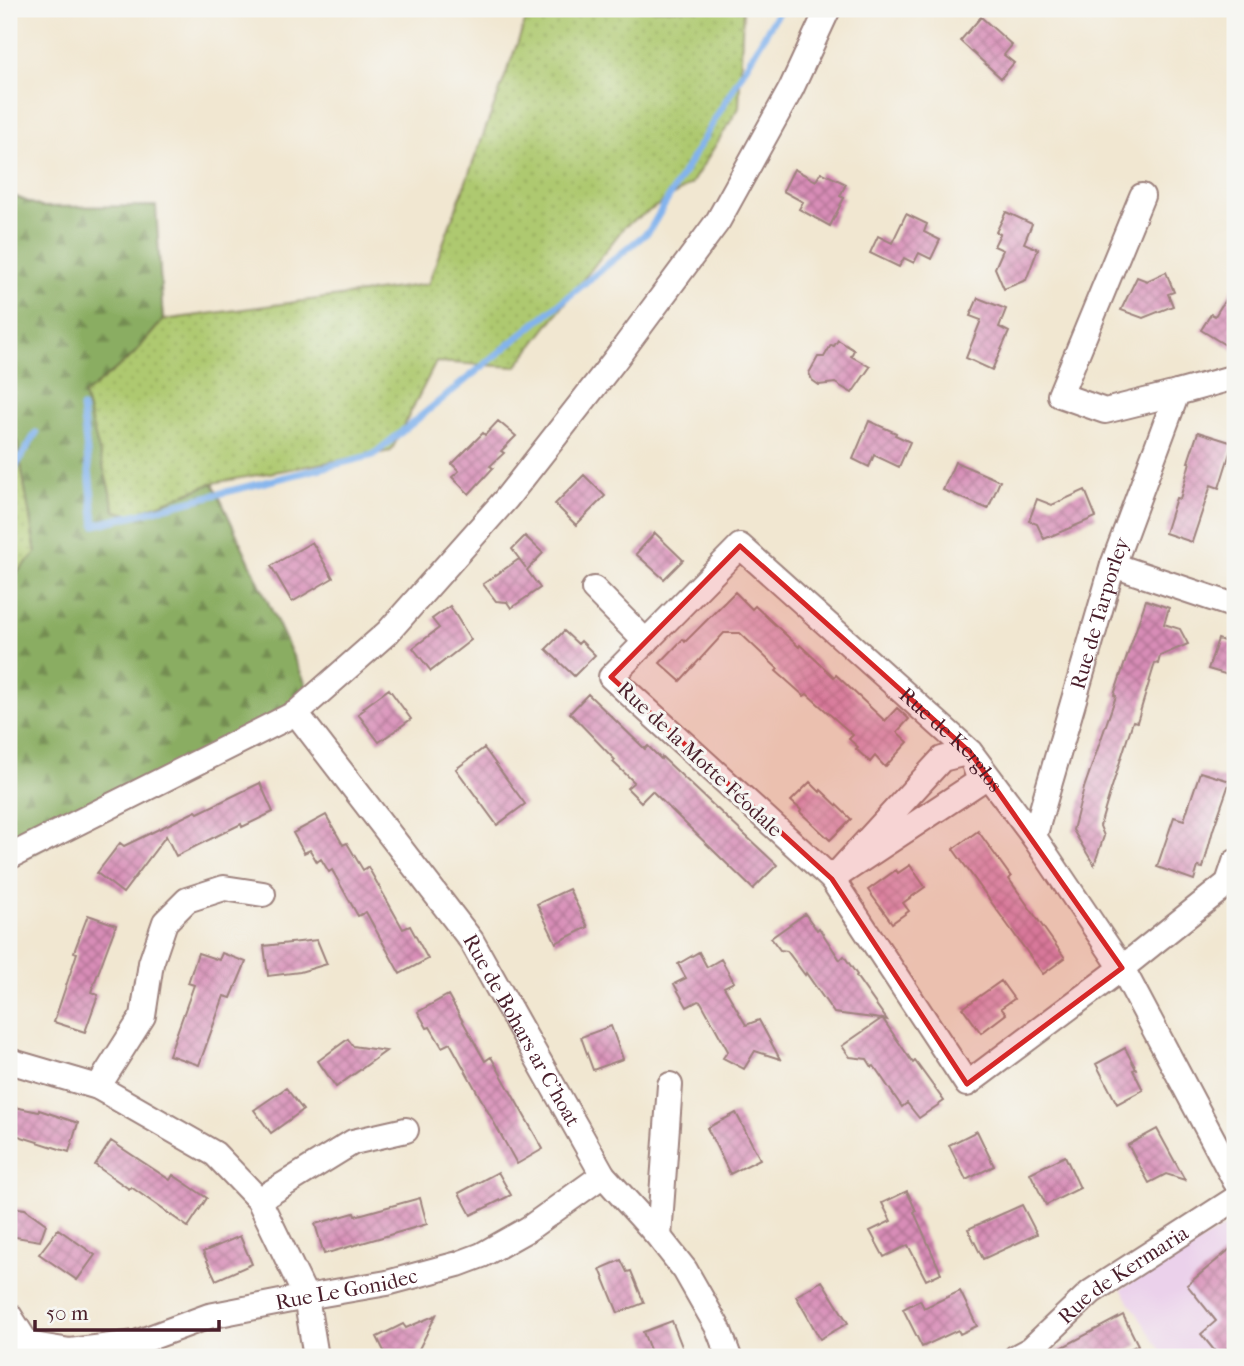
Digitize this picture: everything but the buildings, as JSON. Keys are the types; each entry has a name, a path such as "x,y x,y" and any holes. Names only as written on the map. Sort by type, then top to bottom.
{"street":[{"path":"9,857 296,713 388,632 506,499 615,360 718,221 791,89 828,9"},
{"path":"1142,196 1060,394 1105,411 1235,377"},
{"name":"Rue de Tarporley","path":"1034,837 1113,565 1177,393"},
{"name":"Rue de la Motte Féodale","path":"740,546 611,677 832,879 967,1084 1122,968"},
{"name":"Rue de Kerglos","path":"740,546 970,752 1034,837 1122,968 1235,1181"},
{"path":"1113,565 1235,606"},
{"path":"594,589 646,642"},
{"name":"Rue de Bohars ar C'hoat","path":"296,713 471,940 603,1175 685,1270 719,1328 729,1357"},
{"path":"970,752 980,781 832,879 942,759 970,752"},
{"path":"1122,968 1228,883 1235,862"},
{"path":"98,1087 143,1016 150,962 165,922 187,900 224,888 263,894"},
{"path":"9,1061 98,1087 215,1154 259,1200 306,1297 316,1357"},
{"path":"659,1237 670,1085"},
{"path":"259,1200 353,1142 407,1130"},
{"name":"Rue Le Gonidec","path":"9,1315 18,1343 70,1351 136,1343 209,1316 387,1283 458,1264 482,1255 528,1229 603,1175"},
{"name":"Rue de Kermaria","path":"1028,1355 1091,1292 1235,1199"}],"highlighted area":[{"path":"740,546 970,752 1122,968 967,1084 832,879 611,677"}],"shaded area":[{"path":"1235,1221 1235,1357 1165,1357 1121,1289"}],"green space":[{"path":"530,9 743,9 739,108 691,184 624,227 516,367 436,362 391,451 213,483 132,515 115,511 83,395 133,355 163,320 428,284"},
{"path":"9,194 41,207 156,206 163,320 133,355 84,395 115,511 132,515 213,483 310,693 9,868 9,581 36,553 17,441 9,446"},
{"path":"17,440 36,553 9,581 9,446"}],"waterway":[{"path":"82,408 95,525 373,455 649,231 780,9"},
{"path":"9,477 36,433"}]}
